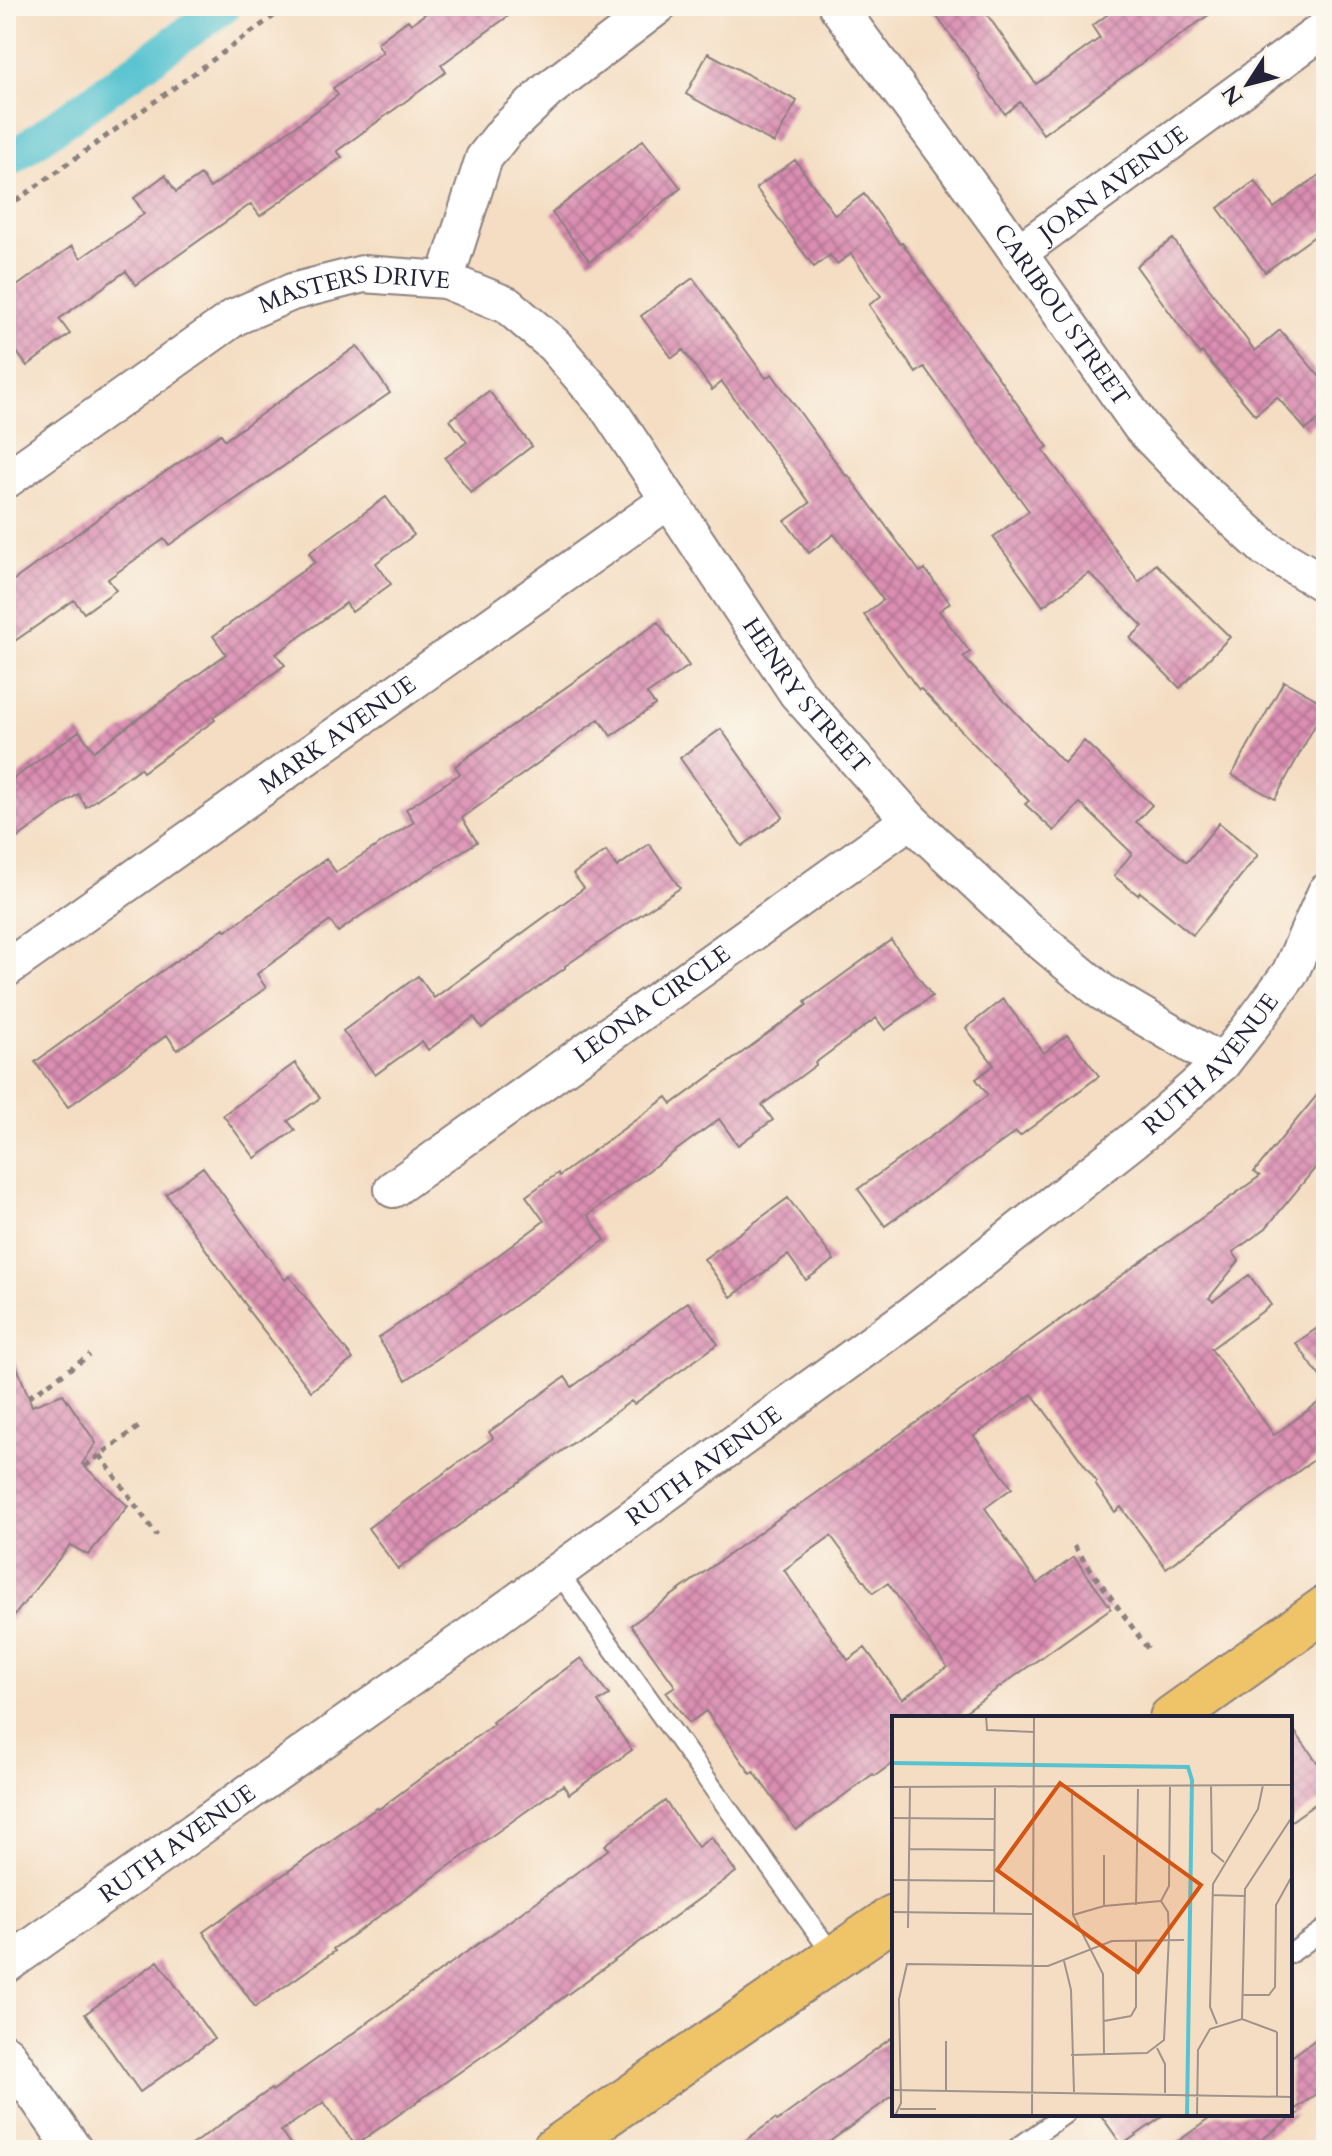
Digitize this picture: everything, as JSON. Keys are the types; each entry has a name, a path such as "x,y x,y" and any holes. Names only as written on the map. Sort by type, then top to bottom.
{"main road":[{"path":"1175,1716 1326,1608"},
{"path":"554,2150 892,1918"}],"street":[{"name":"MASTERS DRIVE","path":"6,480 235,317 292,292 363,274 445,280 484,158 506,130 548,90 658,6"},
{"name":"CARIBOU STREET","path":"837,6 1141,427 1203,491 1265,548 1326,585"},
{"name":"JOAN AVENUE","path":"1018,253 1326,28"},
{"name":"HENRY STREET","path":"445,280 507,305 554,345 608,408 797,693 910,820 1024,927 1102,992 1222,1063"},
{"name":"MARK AVENUE","path":"6,969 669,500"},
{"name":"LEONA CIRCLE","path":"393,1189 910,820"},
{"name":"RUTH AVENUE","path":"6,1965 558,1572 918,1310 1145,1131 1222,1063 1290,973 1326,892"},
{"path":"6,2053 74,2150"}],"lane":[{"path":"558,1572 835,1958"},
{"path":"1292,1953 1326,1928"},
{"path":"1014,2150 1062,2116"}],"path":[{"path":"6,208 288,6"},
{"path":"29,1397 90,1355"},
{"path":"85,1466 140,1426"},
{"path":"100,1455 157,1536"},
{"path":"1074,1546 1148,1649"}],"building":[{"path":"436,6 522,6 441,65 446,72 337,151 342,157 260,216 251,204 136,285 126,271 59,319 70,334 27,366 6,337 6,294 72,246 81,258 144,214 134,198 165,175 176,192 201,175 210,188 338,95 333,88 383,52 377,43 408,20 411,24"},
{"path":"929,6 981,6 1036,84 1100,38 1092,26 1119,6 1221,6 1043,134 1020,102 1005,114"},
{"path":"708,53 797,101 774,143 686,94"},
{"path":"643,140 681,188 590,261 552,213"},
{"path":"795,160 835,215 864,194 1048,447 1043,450 1139,582 1156,564 1230,637 1180,688 1130,638 1143,626 1089,573 1043,606 993,537 1029,511 924,367 916,373 869,305 881,296 851,254 837,264 830,255 814,267 756,188"},
{"path":"1326,170 1326,228 1265,272 1218,208 1255,181 1274,208"},
{"path":"1173,239 1255,351 1280,330 1326,384 1326,413 1306,430 1277,397 1255,415 1202,352 1200,354 1136,266"},
{"path":"693,278 766,378 772,374 920,572 925,569 950,603 939,611 970,652 963,657 1064,763 1084,741 1152,805 1136,822 1187,862 1219,823 1258,855 1193,935 1140,892 1138,895 1114,876 1132,853 1080,803 1054,831 1025,804 1029,801 919,690 864,615 883,600 834,534 809,553 785,521 810,503 722,382 712,390 683,350 672,358 641,316"},
{"path":"357,346 390,393 169,545 164,539 108,579 116,590 84,613 74,600 6,647 6,586 111,509 221,434 225,440"},
{"path":"489,391 532,446 471,493 445,458 467,442 450,420"},
{"path":"386,497 414,535 376,563 391,584 352,612 346,603 276,654 285,665 143,772 140,768 86,807 78,794 6,846 6,784 79,731 94,751 226,654 213,636 315,562 309,553"},
{"path":"658,622 689,666 647,694 655,705 611,736 599,719 462,818 477,842 338,932 330,921 257,974 266,988 177,1050 167,1035 68,1107 35,1062 326,859 336,872 414,822 406,809 460,774 455,766"},
{"path":"1284,681 1326,705 1275,799 1232,775"},
{"path":"721,729 783,817 742,846 680,758"},
{"path":"649,844 680,888 565,966 482,1028 474,1017 428,1050 422,1041 375,1075 343,1031 418,976 434,998 584,888 573,874 606,851 617,867"},
{"path":"891,940 932,996 885,1030 876,1018 815,1063 762,1105 773,1120 738,1145 719,1119 588,1215 605,1240 406,1380 378,1338 544,1221 526,1196 558,1173 559,1176 667,1097 672,1104"},
{"path":"1003,999 1044,1053 1067,1035 1099,1076 1020,1136 1016,1132 885,1226 858,1189 988,1095 976,1079 994,1065 966,1028"},
{"path":"295,1063 320,1098 288,1121 295,1130 255,1158 223,1115"},
{"path":"1326,1084 1326,1155 1266,1228 1233,1252 1239,1261 1209,1298 1213,1301 1249,1275 1271,1305 1211,1349 1274,1435 1326,1397 1326,1451 1166,1568 1121,1507 1115,1512 1095,1484 1097,1482 1032,1394 974,1436 1012,1488 985,1508 1037,1584 1074,1557 1111,1608 959,1716 892,1716 892,1763 796,1830 706,1711 689,1723 666,1692 675,1686 631,1625 1260,1176 1254,1172","holes":["831,1536 873,1593 888,1583 947,1667 902,1699 865,1648 848,1660 784,1570"]},
{"path":"203,1167 285,1280 289,1276 353,1359 311,1391 247,1309 166,1194"},
{"path":"788,1198 834,1260 806,1280 788,1255 731,1297 704,1259"},
{"path":"688,1302 718,1344 634,1404 631,1401 398,1569 368,1528 493,1438 489,1432 565,1377 572,1387"},
{"path":"1326,1322 1326,1385 1296,1343"},
{"path":"6,1344 32,1406 63,1394 96,1443 82,1464 128,1506 88,1555 70,1545 6,1626"},
{"path":"581,1658 609,1695 598,1702 632,1750 569,1794 563,1785 255,2007 203,1932 379,1809"},
{"path":"1292,1728 1326,1774 1326,1796 1292,1821"},
{"path":"665,1801 698,1847 711,1837 736,1872 355,2145 324,2102 281,2131 294,2150 184,2150 496,1931 609,1849 605,1845"},
{"path":"158,1961 214,2039 140,2092 85,2014"},
{"path":"1326,2032 1326,2087 1292,2112 1292,2057"},
{"path":"892,2037 892,2096 818,2150 732,2150 775,2119 777,2121"},
{"path":"1297,2114 1247,2150 1166,2150 1213,2116"},
{"path":"1101,2116 1163,2116 1122,2145"}],"waterway":[{"path":"6,162 225,6"}]}
